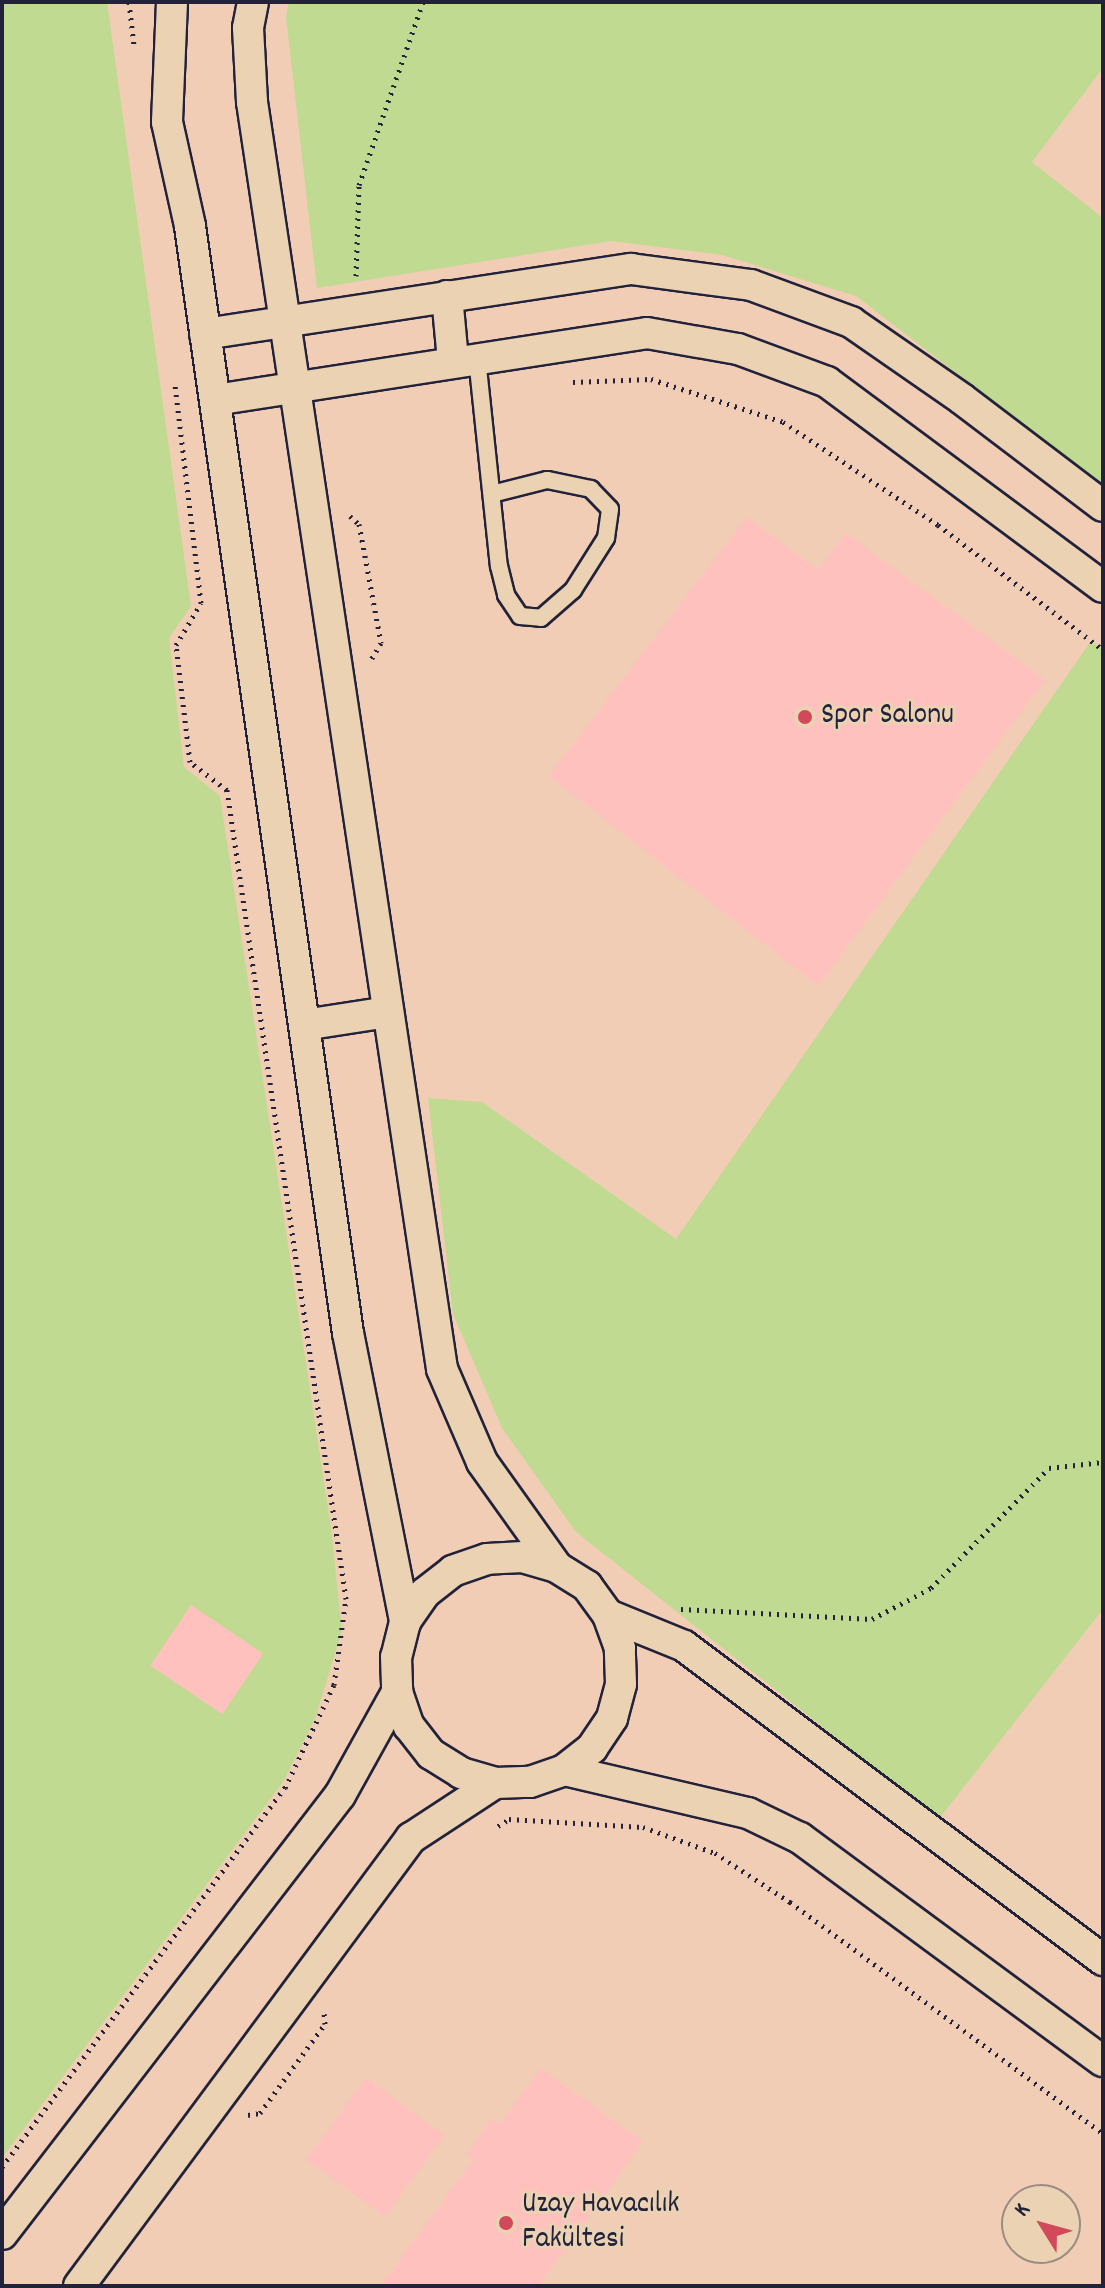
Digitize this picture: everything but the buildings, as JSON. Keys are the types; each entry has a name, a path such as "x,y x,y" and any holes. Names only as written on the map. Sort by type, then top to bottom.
{"street":[{"path":"172,2 167,122 215,400 348,1333 405,1622"},
{"path":"253,2 248,28 252,102 442,1369 482,1462 557,1567"},
{"path":"205,334 284,319 631,269 751,285 851,322 962,399 1103,506"},
{"path":"447,296 465,360"},
{"path":"215,400 647,333 753,355 827,382 921,447 1103,587"},
{"path":"304,1025 388,1012"},
{"path":"523,1557 557,1567 587,1586 608,1615 620,1648 621,1684 612,1718 592,1748 564,1770 530,1782 495,1783 461,1773 431,1754 409,1726 397,1692 396,1657 405,1622 425,1593 453,1571 476,1563 523,1557"},
{"path":"608,1615 684,1646 1103,1960"},
{"path":"2,2234 340,1795 397,1692"},
{"path":"564,1770 748,1813 800,1838 1103,2061"},
{"path":"79,2286 411,1838 495,1783"}],"lane":[{"path":"465,360 492,494 506,595 520,616 541,618 573,590 606,538 610,509 591,489 547,480 492,494"}],"path":[{"path":"129,2 134,49"},
{"path":"355,309 359,185 423,2"},
{"path":"563,382 651,379 783,422 938,525 1103,650"},
{"path":"2,2167 285,1788 334,1685 346,1599 227,790 190,762 176,645 201,603 174,382"},
{"path":"653,1634 684,1605 872,1619 931,1588 1049,1468 1103,1462"},
{"path":"483,1834 509,1819 643,1827 715,1853 790,1902 1103,2134"},
{"path":"239,2117 260,2113 325,2024 323,2009"}],"shaded area":[{"path":"2,2 1103,2 1103,2286 2,2286"}],"green space":[{"path":"2,2 107,2 191,606 169,638 184,767 220,796 331,1528 342,1631 315,1719 283,1782 2,2158"},
{"path":"289,2 1103,2 1103,68 1032,162 1103,218 1103,486 856,296 722,255 611,241 317,288 286,17"},
{"path":"1091,641 1103,650 1103,1609 939,1819 576,1532 502,1428 453,1314 428,1098 482,1102 676,1239"}],"place":[{"name":"Spor Salonu","path":"805,717"},
{"name":"Uzay Havacılık Fakültesi","path":"506,2223"}]}
